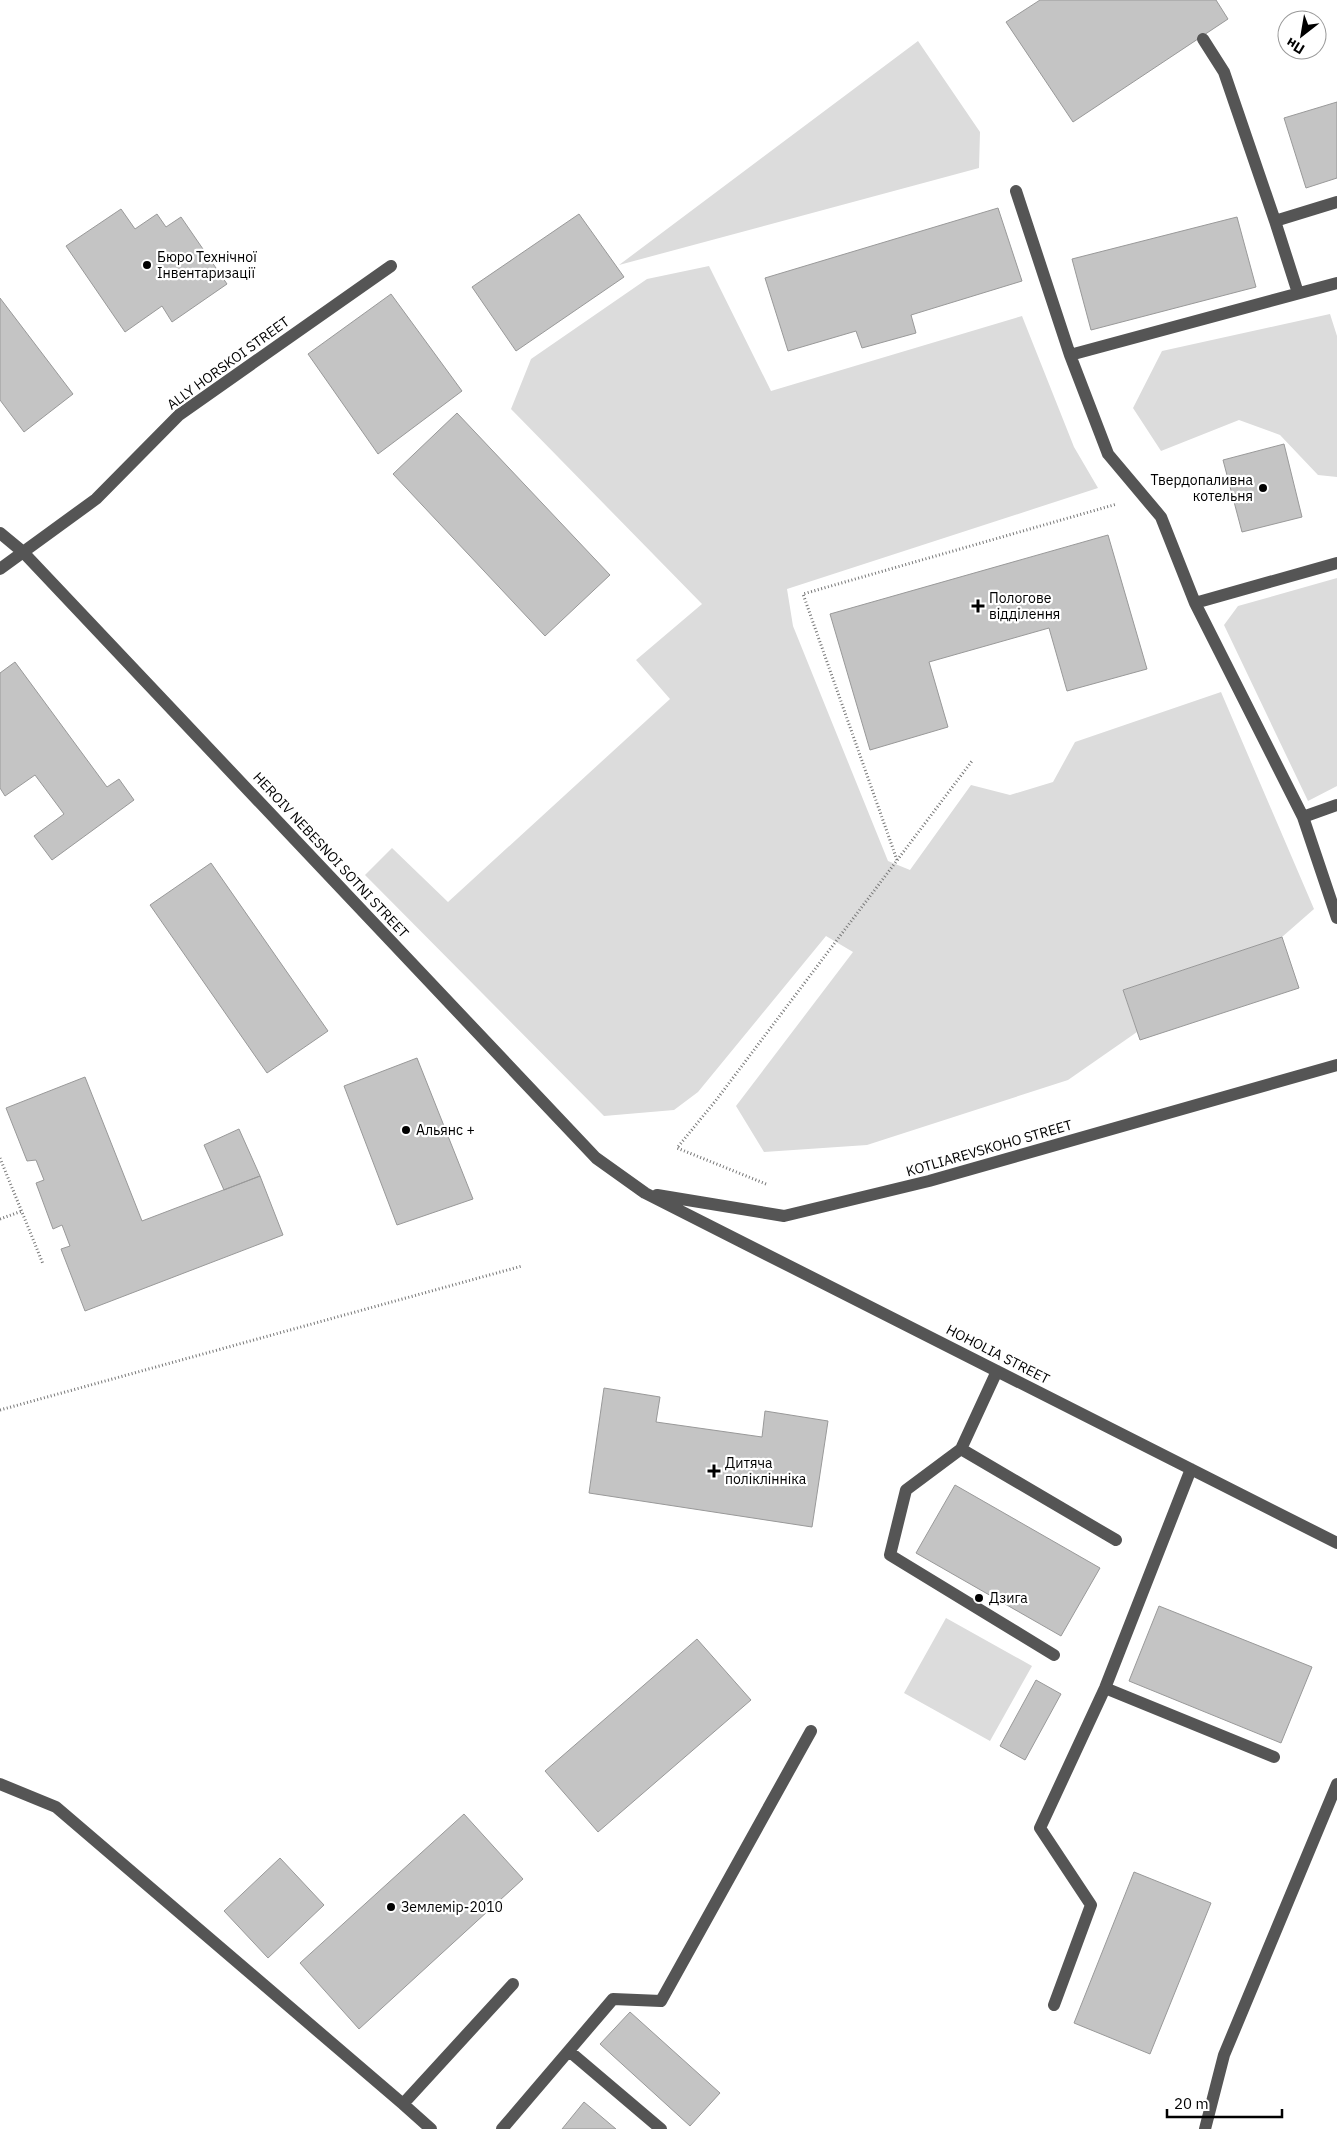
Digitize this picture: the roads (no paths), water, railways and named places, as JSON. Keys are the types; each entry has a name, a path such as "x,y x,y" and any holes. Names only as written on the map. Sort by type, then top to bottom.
{"street":[{"path":"1203,39 1224,72 1298,293"},
{"path":"1016,191 1070,355 1108,454 1161,517 1195,602 1303,818 1337,918"},
{"path":"1275,221 1337,202"},
{"name":"ALLY HORSKOI STREET","path":"0,569 96,499 179,415 391,266"},
{"path":"1070,355 1337,282"},
{"name":"HEROIV NEBESNOI SOTNI STREET","path":"0,532 23,552 596,1158 644,1193"},
{"path":"1195,602 1337,563"},
{"path":"1303,818 1337,805"},
{"name":"KOTLIAREVSKOHO STREET","path":"644,1193 784,1216 930,1181 1337,1065"},
{"name":"HOHOLIA STREET","path":"644,1193 1337,1543"},
{"path":"997,1371 961,1449 906,1490 890,1555 1054,1656"},
{"path":"961,1449 1116,1540"},
{"path":"1054,2005 1091,1906 1040,1828 1106,1688 1191,1469"},
{"path":"1106,1688 1274,1757"},
{"path":"502,2129 613,1999 661,2001 811,1731"},
{"path":"0,1784 56,1807 431,2129"},
{"path":"1205,2129 1224,2055 1337,1784"},
{"path":"403,2104 513,1984"},
{"path":"569,2051 661,2129"}],"place":[{"name":"Бюро Технічної Інвентаризації","path":"147,265"},
{"name":"Твердопаливна котельня","path":"1263,488"},
{"name":"Пологове відділення","path":"978,606"},
{"name":"Альянс +","path":"406,1130"},
{"name":"Дитяча поліклінніка","path":"714,1471"},
{"name":"Дзига","path":"979,1598"},
{"name":"Землемір-2010","path":"391,1907"}]}
